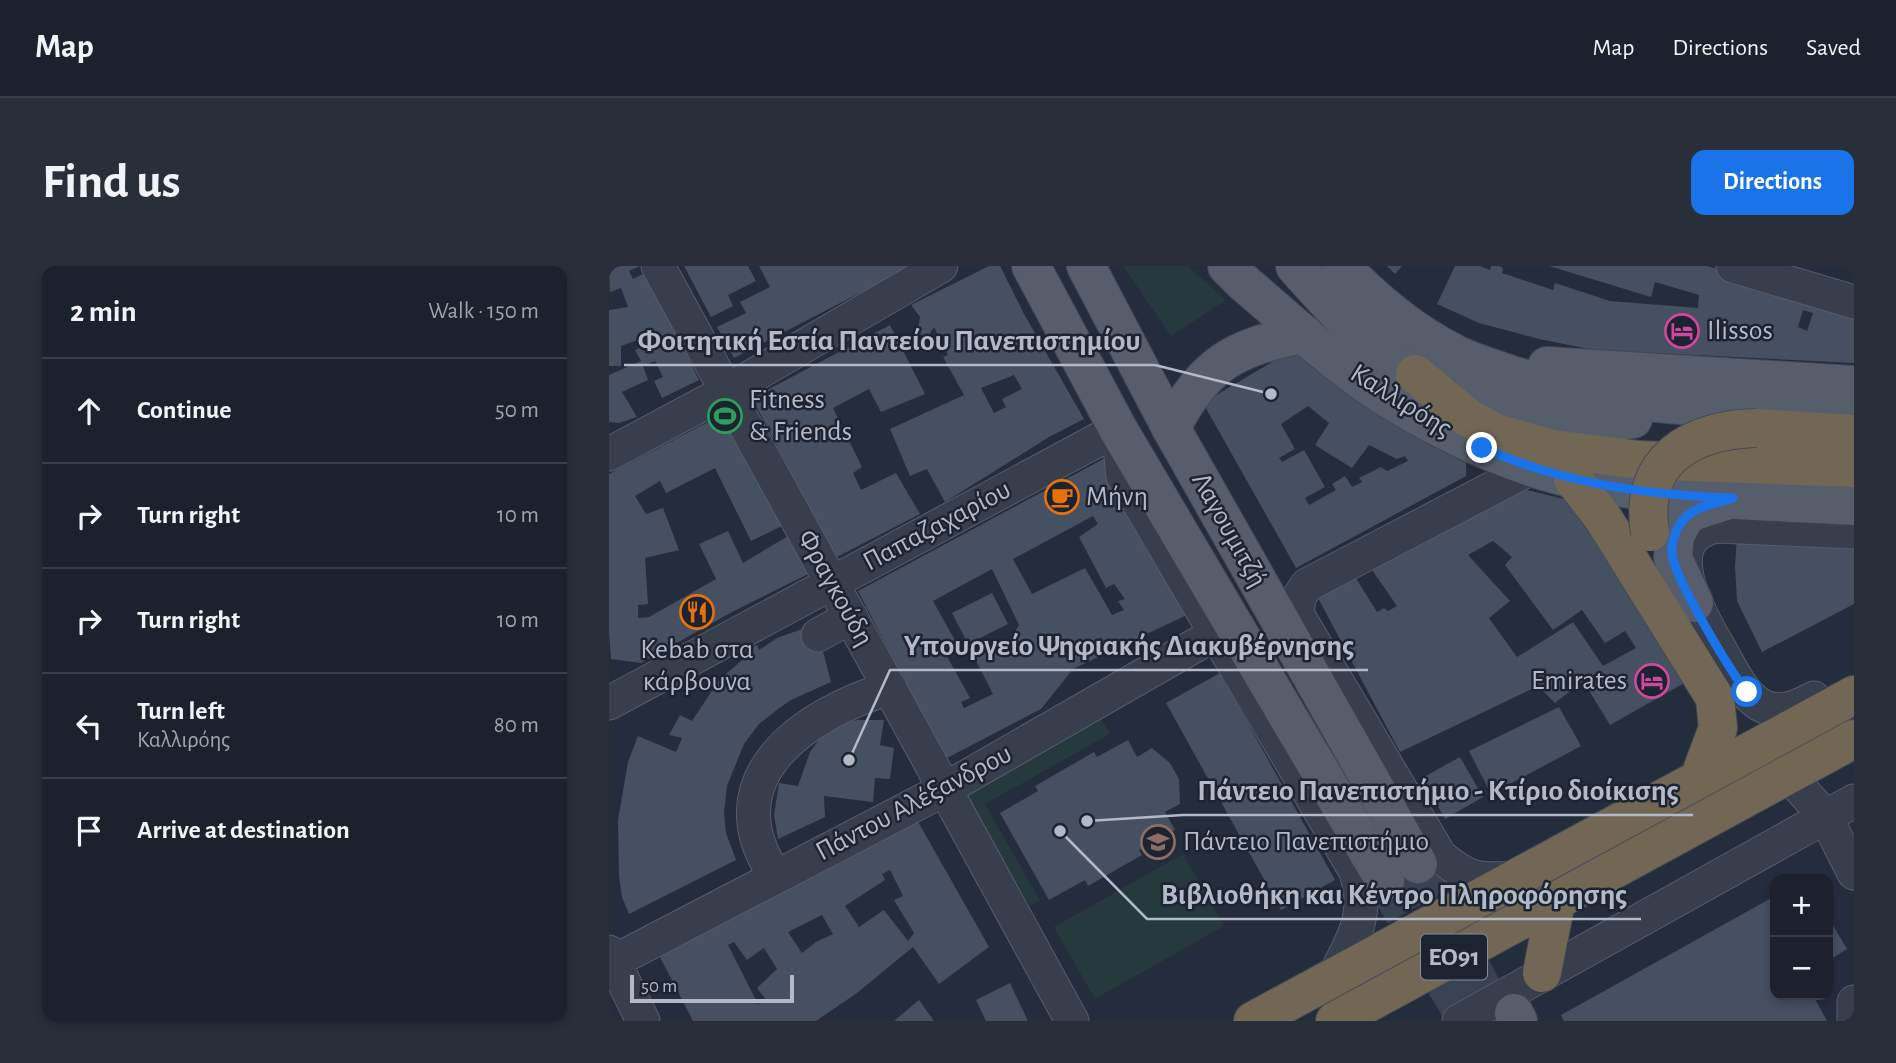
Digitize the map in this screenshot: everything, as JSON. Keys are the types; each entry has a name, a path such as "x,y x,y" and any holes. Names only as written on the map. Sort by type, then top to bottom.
{"highway":[{"path":"1415,374 1467,417 1495,433 1527,444 1640,460 1854,468"},
{"path":"1673,793 1714,759 1722,746 1727,725 1725,697 1717,671 1660,564 1650,532 1647,510 1655,479 1671,457 1686,445 1718,431 1756,428 1854,435"},
{"path":"1573,479 1603,518 1714,698 1718,728 1703,768"},
{"name":"ΕΟ91","path":"1253,1021 1854,695"},
{"name":"ΕΟ91","path":"1343,1017 1854,739"},
{"path":"1542,973 1556,901"},
{"path":"1343,1017 1389,1021"}],"main road":[{"name":"Λαγουμιτζή","path":"1031,266 1103,437 1414,867"},
{"name":"Λαγουμιτζή","path":"1086,266 1171,428 1414,867"},
{"name":"Καλλιρόης","path":"1227,266 1360,379 1451,433 1533,467 1573,479 1650,492 1854,506"},
{"path":"1296,266 1348,324 1395,362 1462,397 1490,407 1545,419 1583,422 1623,420 1697,405"},
{"path":"1348,270 1408,325 1451,352 1530,381 1585,395 1854,414"},
{"path":"1171,428 1185,400 1221,362 1250,347 1304,334"},
{"path":"1486,366 1537,365 1854,385"},
{"path":"1694,603 1673,558 1675,536 1684,519 1692,512 1733,498"}],"street":[{"name":"Φραγκούδη","path":"658,266 1072,1021"},
{"path":"609,454 727,391 941,266"},
{"path":"1733,266 1854,302"},
{"name":"Παπαζαχαρίου","path":"609,702 1103,437"},
{"name":"Λαγουμιτζή","path":"1103,437 1123,476 1355,870 1362,910 1350,945 1333,978"},
{"name":"Λαγουμιτζή","path":"1516,878 1482,880 1460,872 1414,867 1297,614 1299,597 1307,585 1533,467"},
{"path":"1854,532 1717,526 1706,528 1690,543 1686,554 1687,576 1694,603 1734,672 1754,700 1766,708 1794,708 1854,676"},
{"path":"1694,603 1699,572 1712,548 1736,545"},
{"path":"818,635 851,617"},
{"name":"Πάντου Αλέξανδρου","path":"611,959 945,789 1215,634"},
{"path":"776,877 767,864 755,831 756,788 765,767 782,748 816,719 856,699 890,688"},
{"path":"1769,741 1814,698"},
{"path":"1788,775 1825,816 1854,873"},
{"path":"1459,1021 1854,801"},
{"path":"611,959 643,1021"},
{"path":"1522,1018 1531,1014 1542,973"},
{"path":"1854,1002 1854,1021"}],"green space":[{"path":"1123,266 1188,266 1226,300 1171,336"},
{"path":"1100,717 1110,734 985,804 1040,900 1030,906 965,793"},
{"path":"1183,854 1224,926 1095,999 1054,927"}],"building":[{"path":"609,266 640,266 629,271 633,279 647,272 699,380 662,398 654,381 663,377 655,361 643,366 648,380 622,392 637,417 619,423 609,422 609,375 641,361 635,350 647,345 643,338 621,346 621,366 609,366 609,310 628,307 621,288 610,292"},
{"path":"684,266 748,266 756,281 728,295 733,306 711,317"},
{"path":"759,266 912,266 734,358 717,327 746,313 740,302 770,287"},
{"path":"989,266 1000,266 1084,419 1049,437 945,502 927,469 910,476 890,429 964,395 943,357 948,355 934,327 927,338 922,336 918,329 920,317 911,305","holes":["1014,375 1022,389 1002,399 1006,407 994,413 981,388"]},
{"path":"1387,266 1402,266 1395,274"},
{"path":"1455,266 1480,266 1490,270 1491,266 1499,266 1503,268 1502,273 1553,290 1555,283 1610,301 1698,308 1699,295 1655,282 1651,297 1549,266 1707,266 1854,311 1854,363 1594,350 1479,323 1437,304","holes":["1803,310 1813,313 1807,331 1798,327"]},
{"path":"890,325 925,394 881,412 869,389 833,408 862,467 853,473 861,490 896,473 920,514 835,558 752,398"},
{"path":"1292,350 1419,439 1466,463 1466,476 1296,568 1203,403","holes":["1308,406 1329,423 1315,445 1352,468 1369,445 1397,459 1405,456 1408,461 1387,471 1381,467 1359,478 1362,482 1352,487 1345,476 1332,484 1336,490 1309,505 1305,498 1325,487 1304,450 1282,462 1279,458 1295,449 1281,424"]},
{"path":"727,412 782,526 751,541 715,468 666,493 660,481 635,496 646,514 663,508 679,550 645,558 648,604 638,605 638,618 649,617 716,579 699,544 728,531 743,563 788,536 808,574 732,612 641,663 611,659 609,474"},
{"path":"1107,457 1189,614 1073,669 1041,709 945,759 858,591","holes":["1093,516 1098,524 1079,537 1106,588 1114,584 1125,599 1118,601 1124,610 1112,615 1085,568 1032,594 1013,559","992,569 1019,625 1007,644 996,650 992,642 972,653 993,694 964,708 961,702 970,698 944,651 957,644 933,601"]},
{"path":"1515,487 1580,503 1686,682 1610,725 1583,681 1555,703 1538,686 1400,752 1317,596 1354,575 1377,612 1384,608 1388,611 1397,606 1370,567","holes":["1493,541 1512,557 1505,565 1553,630 1582,610 1605,643 1625,631 1636,648 1603,666 1573,622 1517,657 1489,618 1510,601 1468,555"]},
{"path":"1737,535 1854,542 1854,604 1762,652 1737,601"},
{"path":"992,593 1008,624 968,644 952,613"},
{"path":"816,624 831,682 791,700 778,709 759,724 744,744 727,786 724,813 726,833 736,860 629,914 622,897 619,877 618,820 628,762 638,736 676,752 682,738 669,735 680,715 692,721 719,680 748,655 745,650 757,645 759,650 777,638"},
{"path":"1220,673 1335,880 1281,910 1166,703"},
{"path":"1559,707 1581,746 1491,794 1469,751"},
{"path":"857,720 884,720 880,745 894,748 890,779 875,778 873,802 824,796 825,817 778,839 774,815 779,783 798,786 810,752 821,737 838,725"},
{"path":"1128,740 1137,757 1152,748 1170,763 1179,779 1180,804 1165,812 1175,830 1139,850 1142,855 1088,886 1085,880 1049,900 1000,813 1038,791 1035,786 1094,752 1097,757"},
{"path":"1460,757 1483,797 1445,819 1422,778"},
{"path":"917,820 989,947 939,984 913,947 857,993 816,1021 693,1021 660,957","holes":["890,870 903,896 894,900 914,933 908,941 884,910 859,927 845,906 885,880 882,874","822,915 833,934 802,953 788,932","734,942 747,960 764,948 777,969 757,988 766,1000 758,1004 728,945"]},
{"path":"1770,899 1770,1000 1816,1000 1827,1021 1564,1021 1561,1015"},
{"path":"1833,925 1847,949 1833,958"},
{"path":"1010,983 1028,1021 986,1021 976,1000"},
{"path":"919,1000 934,1021 894,1021"}],"tunnel":[{"path":"1418,864 1499,1021"},
{"path":"1385,881 1467,1021"}],"place":[{"name":"Ilissos","path":"1682,331"},
{"name":"Φοιτητική Εστία Παντείου Πανεπιστημίου","path":"1271,394"},
{"name":"Fitness & Friends","path":"725,416"},
{"name":"Μήνη","path":"1062,497"},
{"name":"Kebab στα κάρβουνα","path":"697,612"},
{"name":"Emirates","path":"1652,681"},
{"name":"Υπουργείο Ψηφιακής Διακυβέρνησης","path":"849,760"},
{"name":"Πάντειο Πανεπιστήμιο - Κτίριο διοίκισης","path":"1087,821"},
{"name":"Βιβλιοθήκη και Κέντρο Πληροφόρησης","path":"1060,831"},
{"name":"Πάντειο Πανεπιστήμιο","path":"1158,842"}],"route":[{"path":"1482,448 1573,479 1639,491 1733,498 1692,512 1684,519 1673,542 1672,553 1694,603 1747,692"}]}
